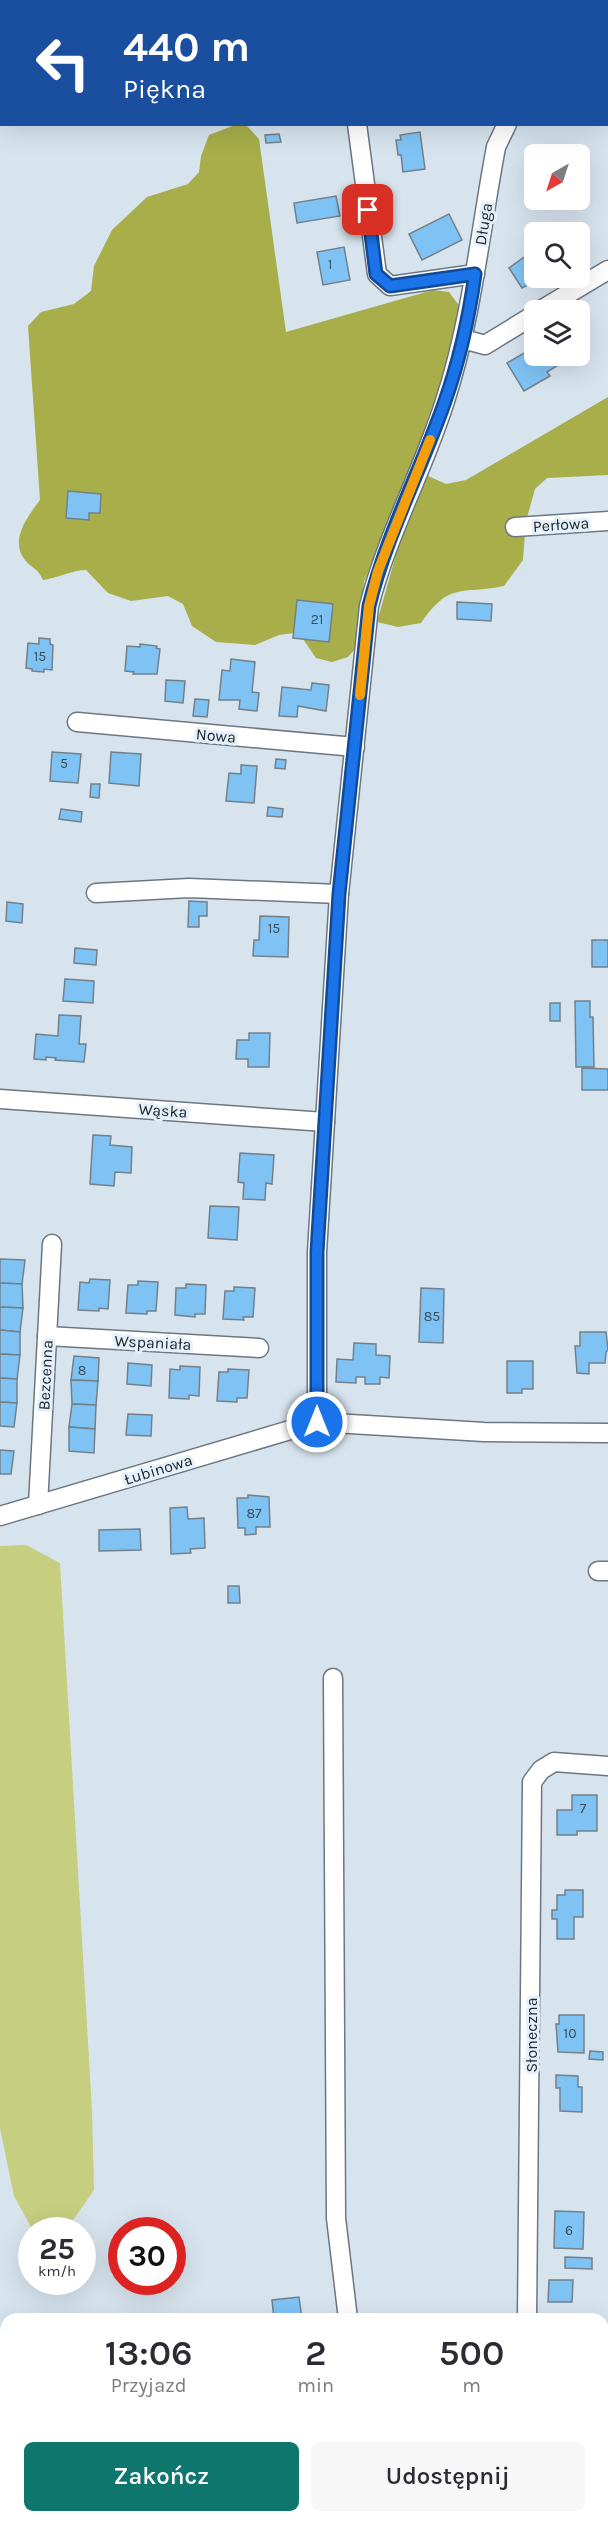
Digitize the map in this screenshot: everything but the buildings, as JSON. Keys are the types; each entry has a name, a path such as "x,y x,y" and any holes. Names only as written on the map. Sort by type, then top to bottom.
{"street":[{"path":"357,126 376,274 390,286 475,274"},
{"name":"Długa","path":"317,1422 317,1252 339,894 369,606 378,571 445,403 463,339 496,147 506,126"},
{"path":"558,300 608,270"},
{"path":"463,339 485,345 524,321"},
{"name":"Perłowa","path":"514,527 608,520"},
{"name":"Nowa","path":"77,722 355,747"},
{"path":"96,893 189,888 339,894"},
{"name":"Wąska","path":"0,1099 325,1122"},
{"name":"Bezcenna","path":"38,1505 52,1244"},
{"name":"Wspaniała","path":"47,1336 259,1348"},
{"name":"Łubinowa","path":"0,1516 317,1422 484,1432 608,1433"},
{"path":"333,1678 336,2218 347,2313"},
{"name":"Słoneczna","path":"527,2313 532,1782 541,1770 554,1762 608,1766"}],"green space":[{"path":"232,126 247,126 259,139 286,332 433,290 449,292 461,308 459,324 414,459 364,582 356,648 348,657 332,662 316,658 303,639 294,633 279,635 255,645 216,642 192,626 183,604 168,596 131,601 108,593 86,570 43,580 25,560 19,544 22,528 40,500 28,326 41,312 74,304 91,291 94,266 112,230 147,197 188,184 199,172 201,156 209,135"},
{"path":"608,397 608,475 547,478 535,489 526,521 523,560 504,586 449,595 431,610 421,623 398,627 377,622 397,551 426,475 446,484 466,480"},
{"path":"26,1545 60,1563 92,2111 94,2190 75,2217 26,2217 14,2196 0,2128 0,1546"}],"slow traffic":[{"path":"360,695 369,606 378,571 430,440"}],"route":[{"path":"317,1422 317,1252 339,894 369,606 378,571 445,403 468,320 475,274 390,286 376,274 368,210"}]}
